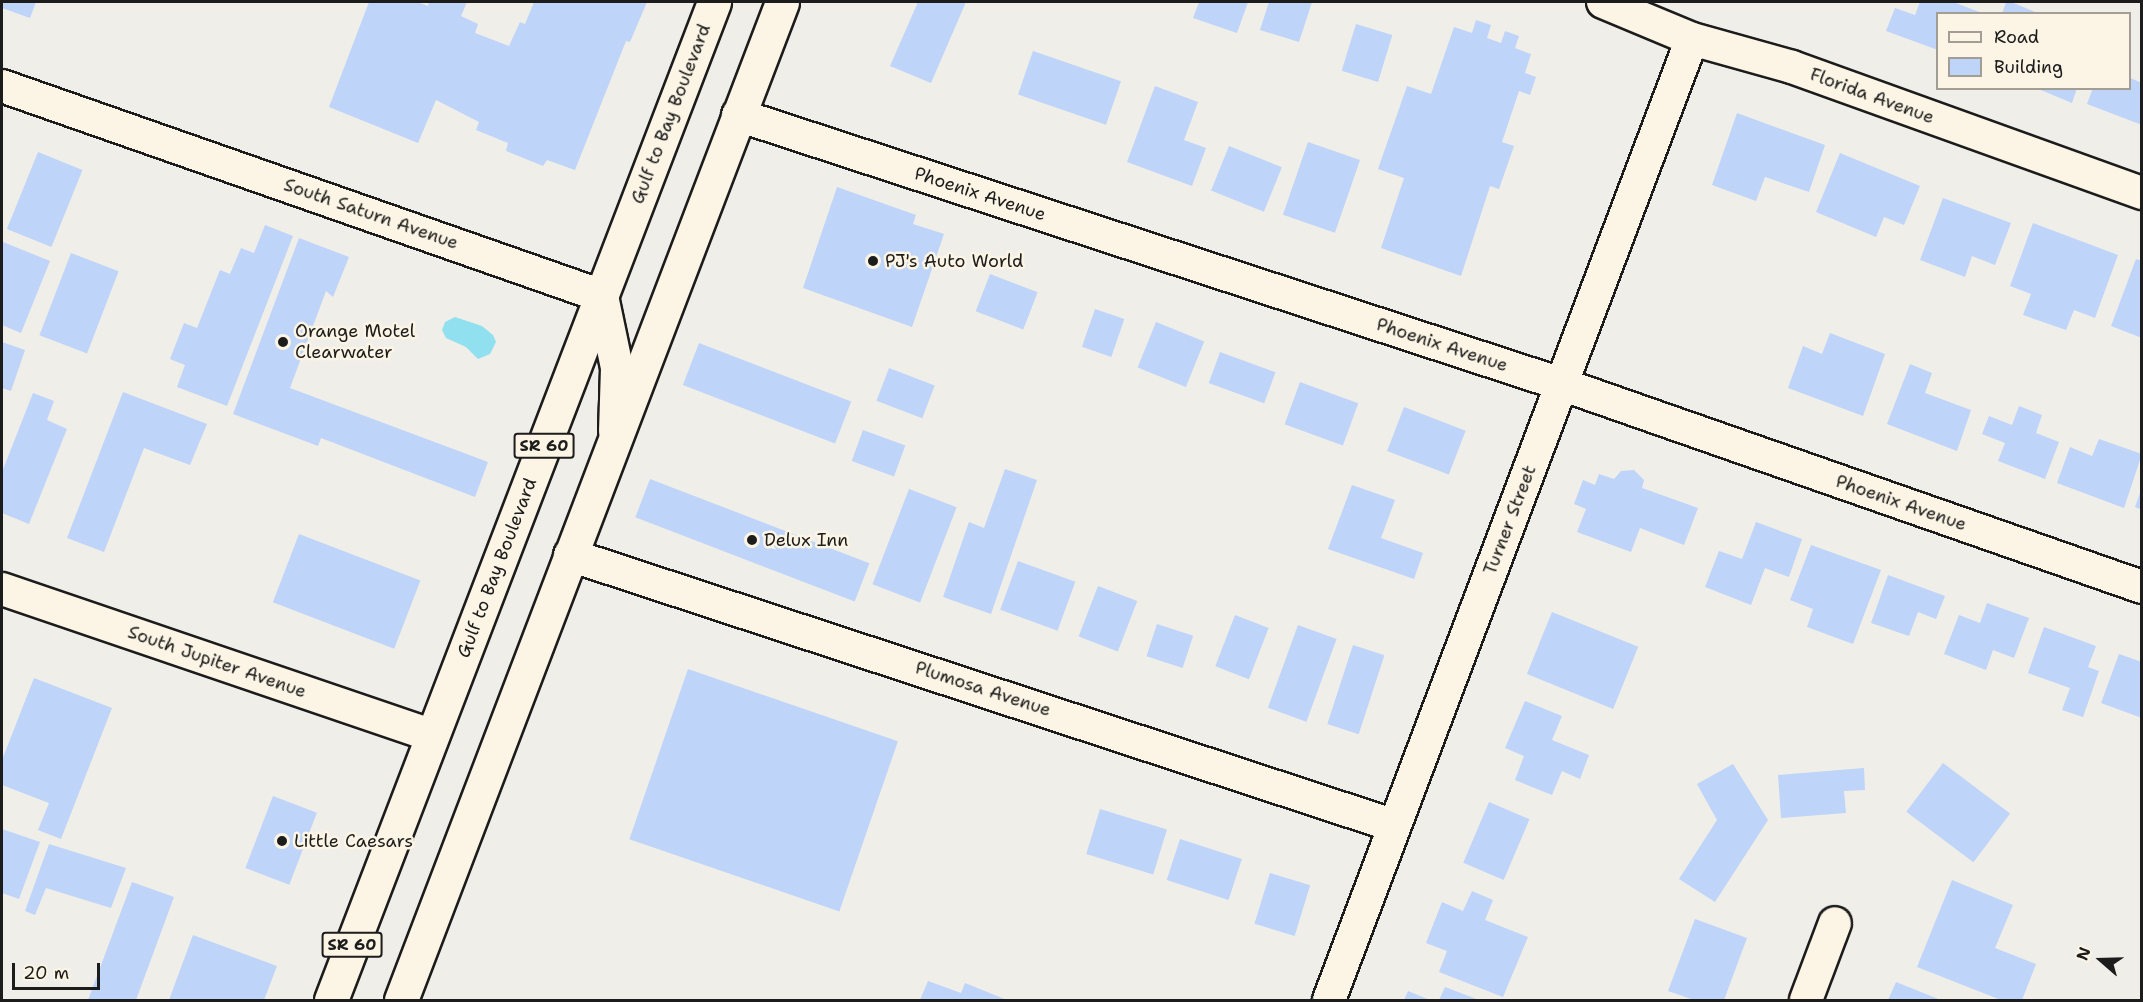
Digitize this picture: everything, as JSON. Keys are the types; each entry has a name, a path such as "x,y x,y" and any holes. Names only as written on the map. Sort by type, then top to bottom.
{"main road":[{"name":"Gulf to Bay Boulevard","path":"331,1000 714,2"},
{"path":"401,1000 782,2"}],"street":[{"name":"Florida Avenue","path":"1603,2 1692,39 1792,67 2142,192"},
{"name":"Turner Street","path":"1329,1000 1692,39"},
{"name":"South Saturn Avenue","path":"2,86 602,296"},
{"name":"Phoenix Avenue","path":"738,115 1561,384 2142,587"},
{"path":"602,296 617,368 614,440"},
{"name":"Plumosa Avenue","path":"570,555 1395,826"},
{"name":"South Jupiter Avenue","path":"2,589 433,736"},
{"path":"1806,1000 1835,923"}],"water":[{"path":"455,317 482,326 493,335 496,342 490,354 478,359 466,347 446,338 442,330 445,322"}],"building":[{"path":"2,2 36,2 30,18 2,8"},
{"path":"369,2 417,2 428,6 429,2 467,2 461,16 478,24 475,33 509,46 520,22 525,24 534,2 647,2 630,42 626,41 575,170 547,160 543,166 506,151 508,143 476,130 479,122 436,100 418,143 329,107"},
{"path":"918,2 966,2 931,83 890,66"},
{"path":"1199,2 1248,2 1237,33 1193,18"},
{"path":"1269,2 1312,2 1299,42 1260,30"},
{"path":"1920,2 1953,2 1980,12 1936,12 1936,49 1886,31 1895,8 1915,15"},
{"path":"2006,2 2011,2 2035,12 2003,12"},
{"path":"1476,20 1491,25 1487,38 1501,43 1505,31 1519,36 1515,48 1531,54 1525,73 1536,77 1530,95 1519,91 1502,142 1514,146 1499,189 1490,186 1461,276 1381,248 1404,178 1378,169 1407,86 1431,94 1454,27 1472,33"},
{"path":"1356,24 1392,35 1378,82 1342,71"},
{"path":"1033,51 1121,81 1106,125 1018,94"},
{"path":"2131,78 2142,83 2142,125 2087,104 2092,90 2131,90"},
{"path":"1155,86 1198,102 1184,140 1206,148 1192,186 1127,162"},
{"path":"2041,90 2076,90 2072,103"},
{"path":"1737,113 1825,145 1809,192 1765,177 1756,201 1712,185"},
{"path":"1308,142 1360,160 1335,233 1283,215"},
{"path":"1229,146 1282,167 1264,212 1211,191"},
{"path":"38,152 83,170 51,247 7,229"},
{"path":"1840,153 1920,186 1904,225 1884,217 1876,237 1816,212"},
{"name":"PJ's Auto World","path":"837,187 916,215 913,224 944,234 912,327 803,288"},
{"path":"1943,198 2011,223 1995,265 1972,256 1965,277 1920,260"},
{"path":"2033,223 2118,255 2095,318 2074,310 2066,330 2023,315 2031,294 2010,286"},
{"path":"265,225 293,236 227,406 177,387 185,365 170,359 184,323 197,328 220,270 230,274 241,248 254,253"},
{"name":"Orange Motel Clearwater","path":"299,238 349,257 333,297 326,291 290,388 488,462 475,497 321,438 318,446 233,414"},
{"path":"3,242 50,261 21,333 2,325"},
{"path":"71,253 119,271 87,353 39,335"},
{"path":"2136,259 2142,261 2142,338 2111,326"},
{"path":"990,274 1038,292 1023,330 976,311"},
{"path":"1095,309 1124,319 1111,357 1082,347"},
{"path":"1156,322 1204,341 1186,387 1138,367"},
{"path":"1830,333 1885,354 1863,416 1788,388 1803,346 1822,354"},
{"path":"2,342 25,350 11,391 2,388"},
{"path":"699,343 851,401 835,443 683,385"},
{"path":"1220,352 1275,372 1264,403 1209,383"},
{"path":"1910,364 1932,373 1925,393 1971,410 1957,451 1887,424"},
{"path":"889,368 935,386 922,418 876,401"},
{"path":"1300,382 1358,403 1343,445 1285,424"},
{"path":"123,392 207,424 190,465 144,448 104,552 67,538"},
{"path":"33,393 54,401 47,420 67,429 29,524 2,513 2,472"},
{"path":"2019,406 2042,415 2036,433 2059,442 2045,479 1998,461 2005,443 1982,434 1989,416 2012,425"},
{"path":"1404,407 1466,431 1449,475 1387,451"},
{"path":"863,430 905,445 894,476 852,461"},
{"path":"2099,439 2142,454 2124,508 2057,483 2070,447 2092,456"},
{"path":"1005,469 1037,480 991,614 943,597 969,522 984,528"},
{"path":"1634,470 1644,480 1642,488 1698,508 1684,545 1640,528 1631,552 1577,532 1586,509 1574,504 1583,480 1595,485 1599,474 1614,479 1621,471"},
{"name":"Delux Inn","path":"650,479 869,563 855,601 635,517"},
{"path":"1352,485 1395,500 1381,538 1423,553 1414,579 1328,549"},
{"path":"909,489 957,507 920,603 872,584"},
{"path":"2142,491 2142,510 2135,507"},
{"path":"1756,522 1802,539 1789,577 1765,568 1751,605 1705,587 1719,551 1742,559"},
{"path":"299,534 420,581 394,649 273,602"},
{"path":"1811,545 1881,570 1853,644 1807,627 1813,609 1790,600"},
{"path":"1018,561 1075,582 1058,631 1000,610"},
{"path":"1888,575 1945,596 1936,619 1918,612 1909,636 1871,623"},
{"path":"1098,586 1137,601 1118,651 1079,636"},
{"path":"1987,603 2029,618 2014,658 1993,650 1986,670 1944,654 1959,615 1980,623"},
{"path":"1552,612 1638,647 1613,709 1527,674"},
{"path":"1235,615 1269,628 1249,679 1215,666"},
{"path":"1157,624 1193,636 1183,668 1146,656"},
{"path":"1298,625 1337,639 1306,722 1268,708"},
{"path":"2044,627 2096,646 2088,667 2099,671 2083,717 2062,710 2070,688 2028,673"},
{"path":"1353,645 1384,655 1359,734 1327,724"},
{"path":"2119,654 2142,662 2142,718 2101,703"},
{"path":"688,669 898,741 839,911 629,839"},
{"path":"34,678 112,708 61,839 38,830 49,803 2,785 2,760"},
{"path":"1525,701 1562,716 1552,740 1589,755 1580,779 1562,771 1552,795 1515,780 1524,756 1505,748"},
{"path":"1943,763 2010,814 1973,862 1906,812"},
{"path":"1733,764 1768,820 1715,902 1679,879 1717,820 1697,784"},
{"path":"1864,768 1865,790 1844,791 1846,813 1781,818 1778,775"},
{"name":"Little Caesars","path":"273,796 317,813 289,885 245,868"},
{"path":"1489,802 1530,819 1504,880 1463,863"},
{"path":"1100,809 1167,829 1153,874 1086,854"},
{"path":"2,829 40,842 19,899 2,893"},
{"path":"1180,839 1242,859 1229,900 1167,880"},
{"path":"49,844 126,868 111,908 46,888 35,915 25,911"},
{"path":"1270,873 1310,885 1295,936 1255,924"},
{"path":"1952,880 2013,905 1995,948 2036,964 2022,1000 2001,1000 1917,967"},
{"path":"132,882 174,897 136,1000 88,1000"},
{"path":"1472,891 1493,900 1485,920 1528,937 1503,997 1439,972 1447,951 1426,943 1442,902 1463,911"},
{"path":"1695,919 1747,938 1724,1000 1694,1000 1668,991"},
{"path":"193,935 277,966 264,1000 169,1000"},
{"path":"928,981 961,993 965,983 1007,1000 920,1000"},
{"path":"1896,982 1941,1000 1888,1000"},
{"path":"1445,987 1479,1000 1439,1000"},
{"path":"1408,991 1430,1000 1404,1000"}],"place":[{"name":"PJ's Auto World","path":"873,261"},
{"name":"Orange Motel Clearwater","path":"283,342"},
{"name":"Delux Inn","path":"752,540"},
{"name":"Little Caesars","path":"282,841"}]}
